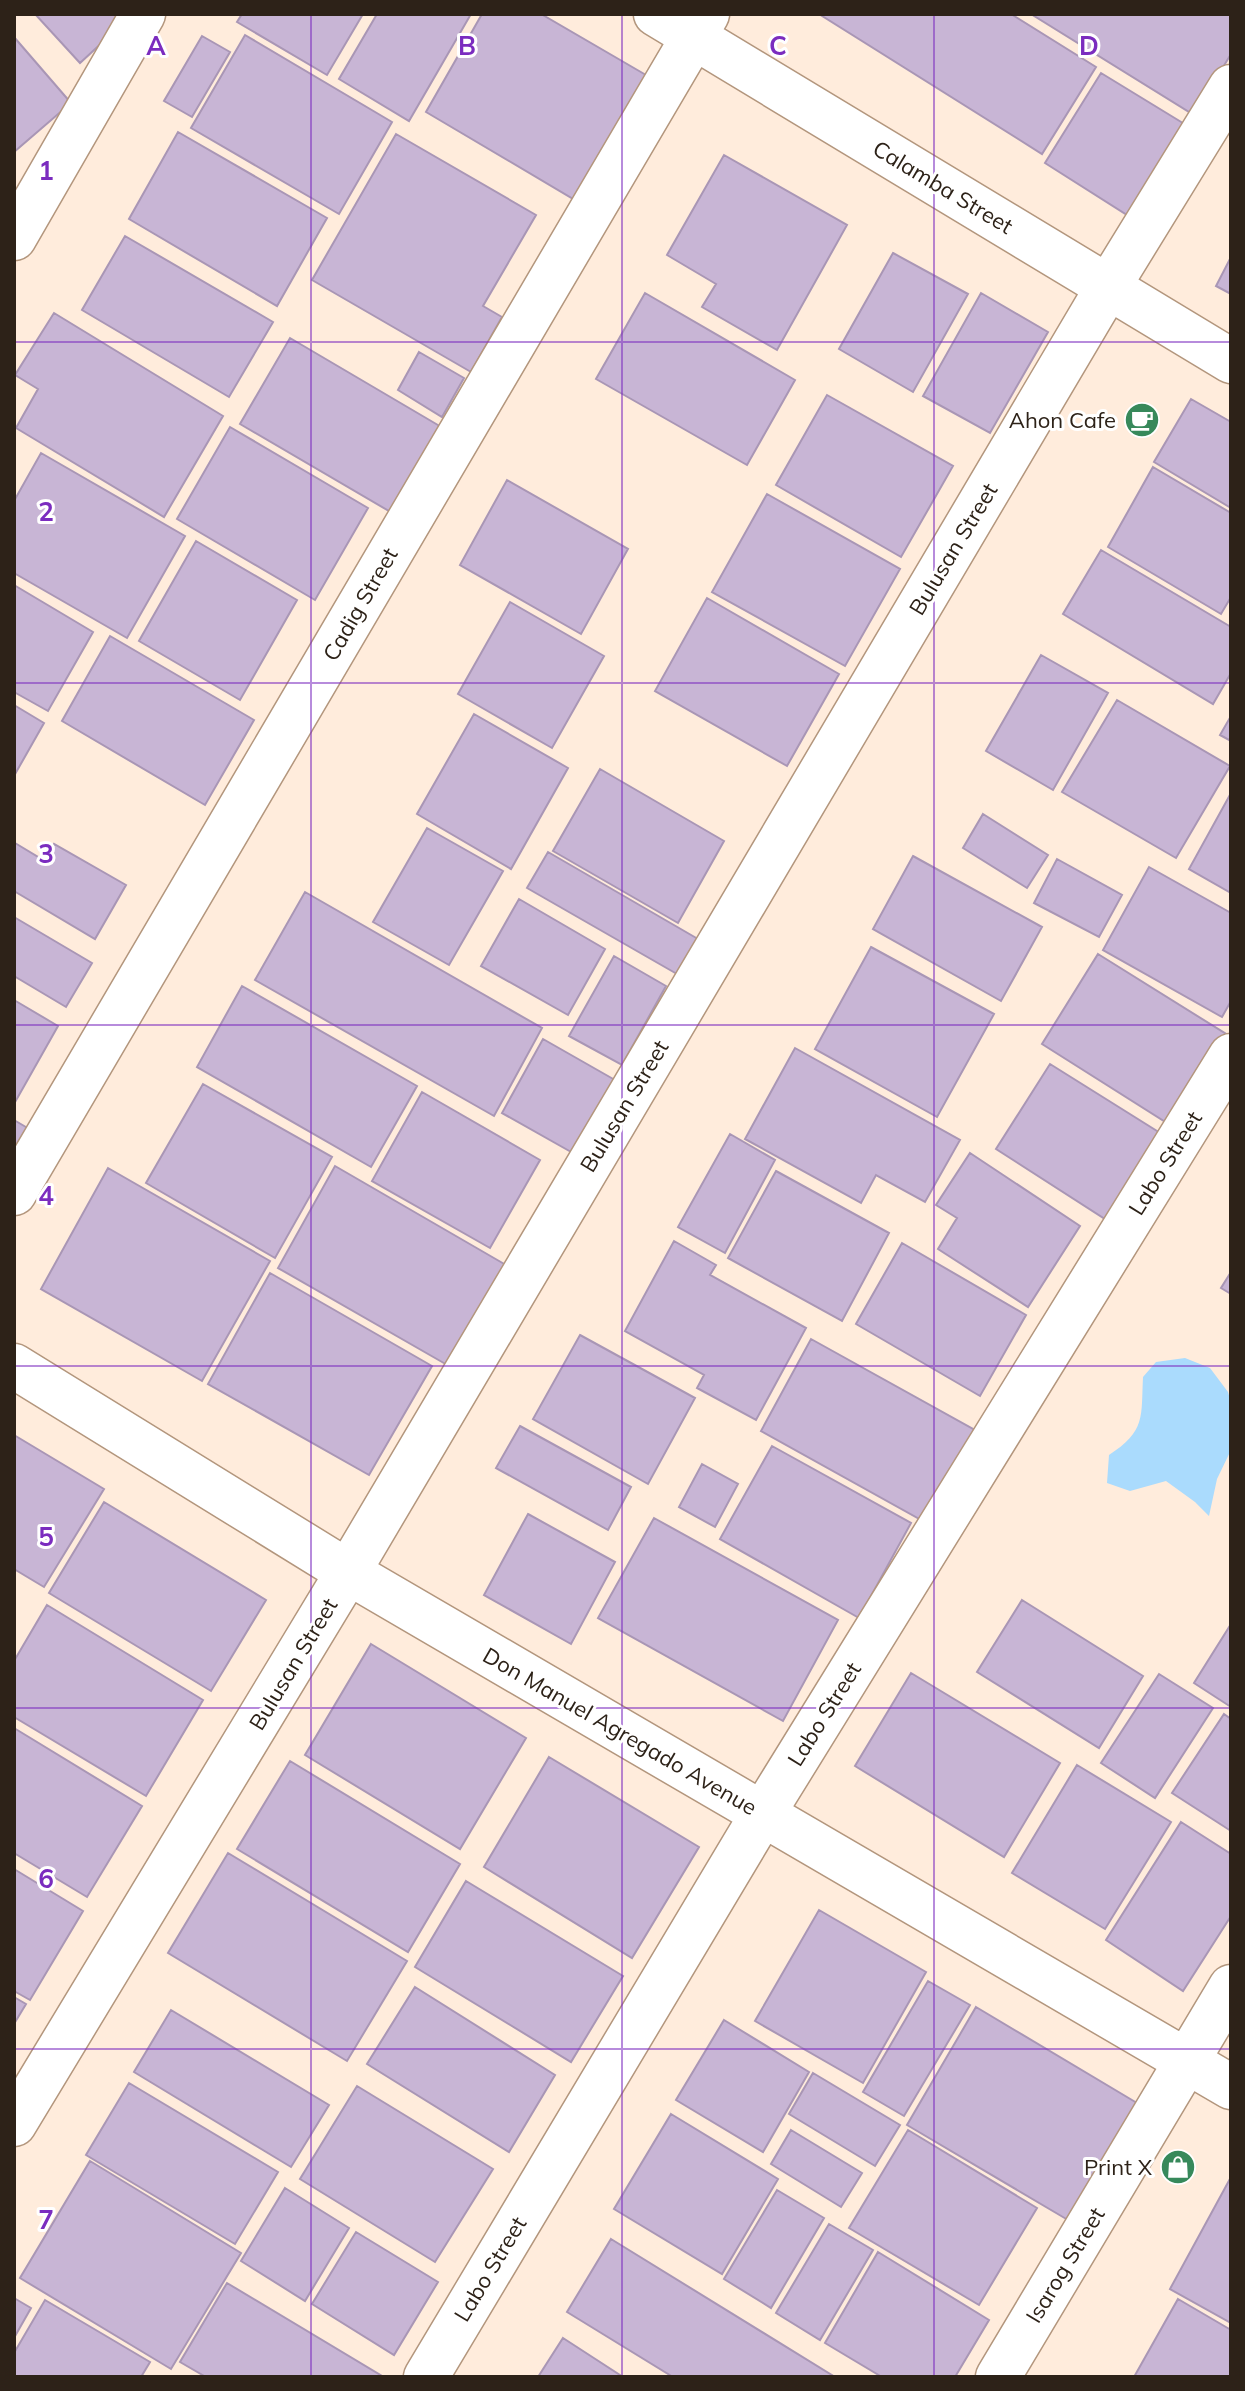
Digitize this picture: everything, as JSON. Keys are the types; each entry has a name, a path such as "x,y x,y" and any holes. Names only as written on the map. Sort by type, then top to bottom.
{"street":[{"path":"14,238 143,14"},
{"name":"Calamba Street","path":"656,14 700,25 1108,287 1231,361"},
{"name":"Cadig Street","path":"14,1193 700,25"},
{"name":"Bulusan Street","path":"14,2124 348,1572 1108,287 1231,87"},
{"name":"Labo Street","path":"426,2377 762,1815 1231,1056"},
{"name":"Don Manuel Agregado Avenue","path":"14,1366 348,1572 1231,2087"},
{"name":"Isarog Street","path":"998,2377 1231,1987"}],"water":[{"path":"1185,1358 1210,1368 1228,1392 1231,1403 1231,1450 1217,1479 1209,1516 1166,1481 1130,1491 1107,1483 1109,1455 1130,1438 1139,1422 1143,1377 1156,1362"}],"building":[{"path":"35,14 129,14 131,16 80,63"},
{"path":"242,14 363,14 327,75 237,22"},
{"path":"377,14 471,14 409,121 339,79"},
{"path":"482,14 541,14 646,75 575,200 426,112"},
{"path":"819,14 1011,14 1096,67 1042,154"},
{"path":"1031,14 1231,14 1231,54 1194,115"},
{"path":"245,35 392,122 339,214 191,128"},
{"path":"202,36 230,52 192,117 164,101"},
{"path":"14,37 71,103 14,152"},
{"path":"1101,73 1191,128 1135,220 1045,163"},
{"path":"178,132 327,218 277,306 129,219"},
{"path":"396,134 536,215 483,306 502,317 471,372 312,280"},
{"path":"724,155 847,225 777,350 702,307 716,284 667,255"},
{"path":"125,236 273,322 229,397 82,310"},
{"path":"893,253 968,294 913,392 839,349"},
{"path":"1231,257 1231,294 1216,286"},
{"path":"645,293 795,380 747,465 596,379"},
{"path":"981,293 1048,332 990,433 923,396"},
{"path":"54,313 223,416 164,517 16,428 38,389 15,375"},
{"path":"290,338 443,428 394,514 240,424"},
{"path":"419,352 464,378 442,417 398,390"},
{"path":"827,395 953,466 901,557 776,485"},
{"path":"1191,399 1231,422 1231,508 1154,462"},
{"path":"230,427 368,508 315,600 177,519"},
{"path":"41,453 185,536 127,638 14,573 14,501"},
{"path":"1153,467 1231,513 1231,597 1221,614 1108,547"},
{"path":"507,480 628,549 581,634 460,565"},
{"path":"767,494 900,569 845,666 712,592"},
{"path":"196,541 297,600 240,700 139,641"},
{"path":"1101,550 1231,627 1231,673 1213,704 1063,614"},
{"path":"14,585 93,632 48,711 14,692"},
{"path":"707,598 839,674 787,766 655,691"},
{"path":"510,602 604,656 552,748 458,694"},
{"path":"110,636 254,720 205,805 62,721"},
{"path":"1041,655 1108,693 1053,790 986,751"},
{"path":"1117,700 1230,766 1176,858 1062,792"},
{"path":"14,705 44,723 14,776"},
{"path":"474,714 568,768 511,869 417,814"},
{"path":"1231,716 1231,741 1220,735"},
{"path":"600,769 724,841 678,923 553,851"},
{"path":"1231,793 1231,893 1189,869"},
{"path":"983,814 1048,855 1027,888 963,848"},
{"path":"427,828 503,871 449,965 373,922"},
{"path":"15,843 45,861 54,844 126,885 95,939 14,891"},
{"path":"548,852 698,939 677,974 527,888"},
{"path":"913,856 1042,927 1001,1001 873,929"},
{"path":"1057,859 1122,895 1099,937 1034,903"},
{"path":"1149,867 1231,913 1231,1001 1222,1017 1103,950"},
{"path":"305,892 542,1028 494,1116 255,980"},
{"path":"519,899 605,949 568,1015 481,966"},
{"path":"14,917 92,963 66,1007 14,976"},
{"path":"871,947 994,1014 937,1117 815,1049"},
{"path":"1098,954 1231,1037 1186,1135 1042,1044"},
{"path":"614,956 666,986 622,1065 569,1036"},
{"path":"242,986 417,1086 371,1167 197,1067"},
{"path":"14,1000 58,1026 14,1104"},
{"path":"543,1039 622,1084 580,1157 502,1113"},
{"path":"795,1048 960,1140 925,1202 876,1175 861,1203 745,1139"},
{"path":"1050,1064 1173,1141 1119,1228 996,1149"},
{"path":"203,1084 332,1157 275,1258 146,1183"},
{"path":"422,1092 540,1160 490,1248 372,1181"},
{"path":"14,1120 31,1130 14,1161"},
{"path":"730,1134 775,1160 725,1253 678,1227"},
{"path":"970,1153 1080,1226 1028,1307 938,1249 957,1218 936,1205"},
{"path":"335,1166 506,1265 449,1366 278,1268"},
{"path":"108,1168 270,1261 202,1381 41,1289"},
{"path":"776,1171 889,1233 842,1321 728,1258"},
{"path":"674,1241 716,1265 710,1275 806,1328 756,1420 697,1388 704,1375 625,1331"},
{"path":"902,1243 1026,1315 980,1396 856,1324"},
{"path":"1231,1272 1231,1294 1221,1288"},
{"path":"270,1273 432,1366 369,1475 208,1384"},
{"path":"580,1335 695,1398 648,1484 533,1419"},
{"path":"811,1339 982,1434 932,1526 761,1431"},
{"path":"520,1426 631,1487 608,1530 496,1468"},
{"path":"14,1435 104,1489 44,1587 14,1569"},
{"path":"772,1446 911,1523 859,1618 720,1539"},
{"path":"702,1464 738,1484 715,1527 679,1507"},
{"path":"104,1502 266,1600 211,1691 49,1593"},
{"path":"528,1514 615,1562 571,1644 484,1595"},
{"path":"654,1518 838,1620 783,1721 598,1618"},
{"path":"1022,1600 1143,1676 1099,1748 977,1672"},
{"path":"47,1605 203,1700 146,1796 14,1717 14,1661"},
{"path":"1231,1624 1231,1707 1194,1683"},
{"path":"371,1644 526,1738 460,1849 305,1755"},
{"path":"911,1673 1060,1763 1004,1857 855,1766"},
{"path":"1159,1674 1213,1708 1155,1798 1101,1763"},
{"path":"1224,1714 1231,1719 1231,1831 1172,1793"},
{"path":"14,1728 142,1806 87,1897 14,1853"},
{"path":"549,1757 699,1847 632,1958 484,1867"},
{"path":"290,1761 460,1864 408,1952 237,1849"},
{"path":"1077,1765 1171,1822 1105,1929 1012,1873"},
{"path":"1181,1822 1231,1854 1231,1916 1183,1991 1106,1940"},
{"path":"228,1853 407,1961 347,2061 168,1953"},
{"path":"14,1869 83,1911 30,2000 14,1991"},
{"path":"466,1881 623,1976 571,2062 415,1967"},
{"path":"819,1910 926,1972 863,2083 755,2021"},
{"path":"928,1981 970,2005 904,2116 863,2092"},
{"path":"415,1987 555,2075 509,2152 367,2064"},
{"path":"14,1997 26,2004 14,2024"},
{"path":"976,2007 1137,2103 1068,2220 907,2125"},
{"path":"171,2010 329,2105 291,2167 134,2072"},
{"path":"724,2020 809,2072 763,2152 676,2100"},
{"path":"813,2073 900,2125 875,2166 789,2114"},
{"path":"129,2083 278,2172 235,2244 86,2155"},
{"path":"357,2086 493,2169 435,2262 300,2179"},
{"path":"671,2114 778,2179 722,2274 614,2209"},
{"path":"791,2130 862,2173 841,2207 771,2164"},
{"path":"908,2130 1037,2208 979,2305 849,2228"},
{"path":"90,2161 241,2253 171,2369 20,2278"},
{"path":"1231,2177 1231,2323 1170,2289"},
{"path":"285,2188 349,2228 305,2301 241,2261"},
{"path":"777,2190 824,2218 771,2308 724,2279"},
{"path":"829,2224 873,2250 820,2340 776,2313"},
{"path":"356,2232 438,2282 394,2355 312,2304"},
{"path":"611,2239 835,2377 673,2377 567,2312"},
{"path":"878,2252 989,2320 955,2377 882,2377 825,2343"},
{"path":"227,2283 382,2376 206,2377 180,2362"},
{"path":"14,2298 31,2308 14,2338"},
{"path":"1178,2299 1231,2330 1231,2377 1134,2377"},
{"path":"45,2300 150,2362 141,2377 14,2377 14,2353"},
{"path":"563,2338 623,2377 538,2377"}],"place":[{"name":"Ahon Cafe","path":"1142,420"},
{"name":"Print X","path":"1178,2167"}]}
